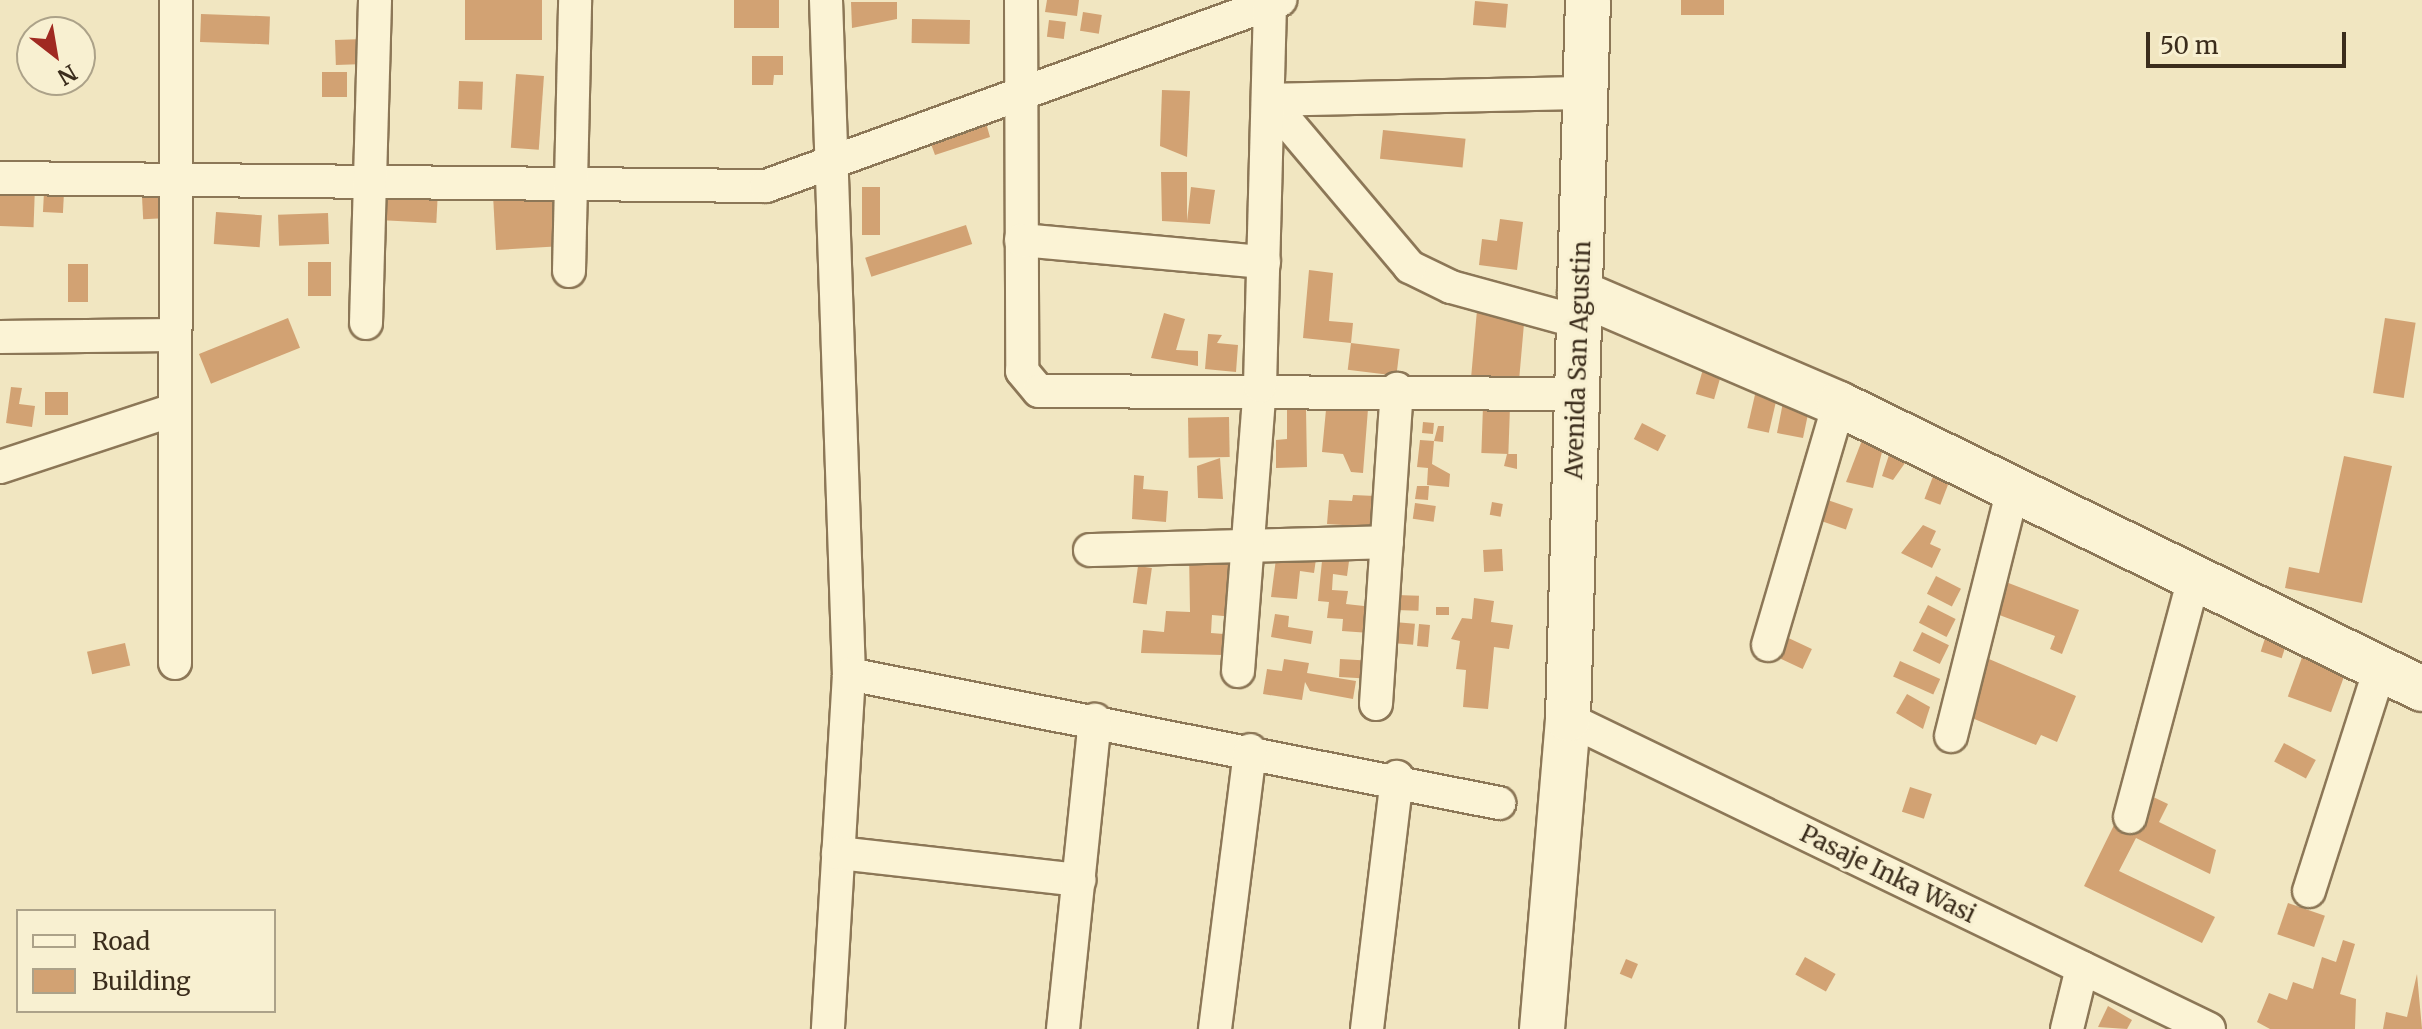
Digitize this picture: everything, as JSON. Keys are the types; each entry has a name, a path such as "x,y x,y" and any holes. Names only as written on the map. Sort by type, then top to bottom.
{"street":[{"path":"175,663 173,335 177,178 176,0"},
{"path":"366,323 373,182 375,0"},
{"path":"569,271 576,189 575,0"},
{"path":"826,0 849,674 828,1029"},
{"path":"1021,0 1022,371 1039,391 1260,386 1577,394"},
{"name":"Avenida San Agustin","path":"1542,1029 1568,719 1588,0"},
{"path":"0,178 177,178 576,189 766,186 1273,1 1260,386 1238,671"},
{"path":"1269,100 1586,93"},
{"path":"1269,100 1410,267 1451,287 1580,308 1839,404 2422,689"},
{"path":"1021,240 1264,262"},
{"path":"0,337 173,335"},
{"path":"1376,704 1397,389"},
{"path":"1768,645 1839,404"},
{"path":"0,467 173,410"},
{"path":"1951,736 2013,489"},
{"path":"1090,550 1387,542"},
{"path":"2130,817 2194,578"},
{"path":"2309,891 2380,669"},
{"path":"849,674 1397,777 1499,803"},
{"name":"Pasaje Inka Wasi","path":"1568,719 2209,1029"},
{"path":"1063,1029 1095,720"},
{"path":"1215,1029 1250,750"},
{"path":"1367,1029 1397,777"},
{"path":"838,853 1079,880"},
{"path":"2067,1029 2082,968"}],"building":[{"path":"465,0 542,0 542,40 465,40"},
{"path":"734,0 779,0 779,28 734,28"},
{"path":"1047,0 1079,0 1077,16 1045,12"},
{"path":"1681,0 1724,0 1724,15 1681,15"},
{"path":"1475,1 1508,4 1506,28 1473,25"},
{"path":"851,2 897,2 897,19 852,28"},
{"path":"1083,12 1102,15 1099,34 1080,31"},
{"path":"201,14 270,16 269,44 200,42"},
{"path":"912,19 970,20 970,44 912,43"},
{"path":"1049,20 1066,22 1064,39 1047,37"},
{"path":"364,39 365,64 336,65 335,40"},
{"path":"752,56 783,56 783,75 774,75 773,85 752,85"},
{"path":"322,72 347,72 347,97 322,97"},
{"path":"516,74 544,76 539,150 511,148"},
{"path":"459,81 483,82 482,110 458,109"},
{"path":"1162,90 1190,91 1187,157 1160,146"},
{"path":"984,116 990,137 935,155 931,144 912,151 908,140"},
{"path":"1383,130 1466,139 1463,168 1380,159"},
{"path":"1161,172 1187,172 1187,221 1191,187 1215,190 1210,224 1162,221"},
{"path":"0,185 35,186 34,227 0,226"},
{"path":"862,187 880,187 880,235 862,235"},
{"path":"380,189 438,192 436,223 378,220"},
{"path":"549,191 560,202 563,246 496,250 493,195"},
{"path":"44,192 64,193 63,213 43,212"},
{"path":"167,196 168,218 143,219 142,197"},
{"path":"216,212 262,215 260,247 214,244"},
{"path":"328,213 329,244 279,246 278,215"},
{"path":"1500,219 1523,222 1517,270 1479,265 1482,239 1497,241"},
{"path":"966,225 972,244 871,277 865,258"},
{"path":"308,262 331,262 331,296 308,296"},
{"path":"68,264 88,264 88,302 68,302"},
{"path":"1309,270 1333,273 1329,321 1353,323 1351,343 1303,338"},
{"path":"1477,310 1525,314 1518,390 1470,386"},
{"path":"1164,313 1185,319 1176,350 1198,351 1198,366 1151,358"},
{"path":"288,318 300,348 211,384 199,354"},
{"path":"2385,318 2416,323 2404,398 2373,393"},
{"path":"1208,334 1222,335 1217,343 1238,345 1236,372 1205,369"},
{"path":"1351,343 1400,349 1396,376 1348,370"},
{"path":"1703,369 1721,374 1714,399 1696,394"},
{"path":"1757,386 1778,391 1769,433 1747,428"},
{"path":"11,387 22,388 19,404 35,406 32,427 6,423"},
{"path":"45,392 68,392 68,415 45,415"},
{"path":"1785,392 1808,414 1803,438 1777,433"},
{"path":"1327,399 1368,409 1363,473 1351,472 1343,454 1322,452"},
{"path":"1483,406 1510,407 1508,454 1481,453"},
{"path":"1287,409 1306,409 1307,467 1276,468 1276,440 1287,439"},
{"path":"1229,417 1230,457 1189,458 1188,418"},
{"path":"1423,422 1434,423 1433,434 1422,433"},
{"path":"1642,423 1666,435 1658,451 1634,439"},
{"path":"1438,426 1444,426 1443,442 1434,441"},
{"path":"1864,435 1885,440 1873,488 1846,482"},
{"path":"1420,440 1434,441 1432,464 1450,474 1449,487 1427,485 1428,468 1417,467"},
{"path":"1891,449 1910,456 1893,480 1882,476"},
{"path":"1507,454 1517,454 1517,469 1504,466"},
{"path":"2344,456 2392,466 2362,603 2285,588 2289,567 2319,573"},
{"path":"1220,458 1223,499 1198,498 1197,466"},
{"path":"1937,466 1953,472 1940,505 1924,499"},
{"path":"1134,475 1144,476 1143,489 1168,491 1166,522 1132,519"},
{"path":"1417,486 1429,486 1428,500 1415,499"},
{"path":"1353,495 1375,496 1374,527 1327,524 1329,500 1352,501"},
{"path":"1819,497 1853,509 1846,530 1812,518"},
{"path":"1492,502 1503,504 1501,517 1490,515"},
{"path":"1415,503 1436,506 1434,522 1413,519"},
{"path":"1923,525 1936,531 1930,544 1941,549 1932,568 1901,553"},
{"path":"1502,549 1503,571 1484,572 1483,550"},
{"path":"1277,551 1317,552 1314,573 1300,571 1297,599 1271,597"},
{"path":"1323,551 1350,554 1347,576 1333,574 1332,590 1348,591 1346,604 1373,607 1370,633 1342,631 1343,619 1327,618 1329,602 1318,601"},
{"path":"1189,552 1231,555 1227,597 1237,597 1235,617 1212,615 1211,633 1224,634 1223,655 1141,653 1143,630 1164,632 1166,611 1190,612"},
{"path":"1138,566 1152,568 1147,605 1133,603"},
{"path":"1936,576 1961,589 1952,607 1927,594"},
{"path":"1998,579 2079,610 2062,654 2050,649 2055,636 1986,610"},
{"path":"1396,595 1419,596 1418,611 1395,610"},
{"path":"1474,598 1494,601 1491,622 1513,625 1509,649 1494,647 1488,709 1463,707 1466,670 1456,669 1460,641 1451,639 1462,618 1472,619"},
{"path":"1928,605 1956,619 1947,637 1919,623"},
{"path":"1436,607 1449,607 1449,615 1436,615"},
{"path":"1275,614 1289,616 1288,627 1313,631 1311,644 1271,637"},
{"path":"1394,622 1415,624 1413,645 1392,643"},
{"path":"2270,623 2291,630 2282,658 2261,652"},
{"path":"1419,624 1430,625 1428,647 1417,646"},
{"path":"1922,632 1949,645 1940,664 1913,651"},
{"path":"1782,635 1812,649 1803,669 1773,655"},
{"path":"2308,641 2351,657 2331,712 2288,696"},
{"path":"125,643 130,665 92,674 87,652"},
{"path":"1284,659 1309,663 1307,673 1356,681 1353,699 1310,691 1305,682 1302,700 1263,694 1267,669 1282,671"},
{"path":"1340,659 1362,660 1361,678 1339,677"},
{"path":"1989,659 2076,696 2057,742 2041,735 2036,745 1965,715"},
{"path":"1900,661 1940,679 1933,694 1893,677"},
{"path":"1907,694 1930,707 1923,729 1896,713"},
{"path":"2284,743 2316,760 2306,778 2274,762"},
{"path":"1910,787 1932,794 1924,819 1902,812"},
{"path":"2149,795 2168,804 2159,822 2216,850 2210,874 2136,838 2119,871 2215,917 2202,943 2084,886 2115,823 2132,831"},
{"path":"2288,903 2325,916 2314,947 2277,934"},
{"path":"2343,940 2355,944 2340,994 2356,999 2355,1029 2270,1029 2257,1022 2269,993 2287,1000 2293,982 2313,989 2322,957 2336,962"},
{"path":"1805,957 1836,974 1826,991 1795,974"},
{"path":"1626,959 1638,964 1632,979 1620,974"},
{"path":"2417,974 2422,1029 2383,1029 2386,1012 2407,1017"},
{"path":"2108,1006 2132,1020 2127,1029 2098,1027"}]}
